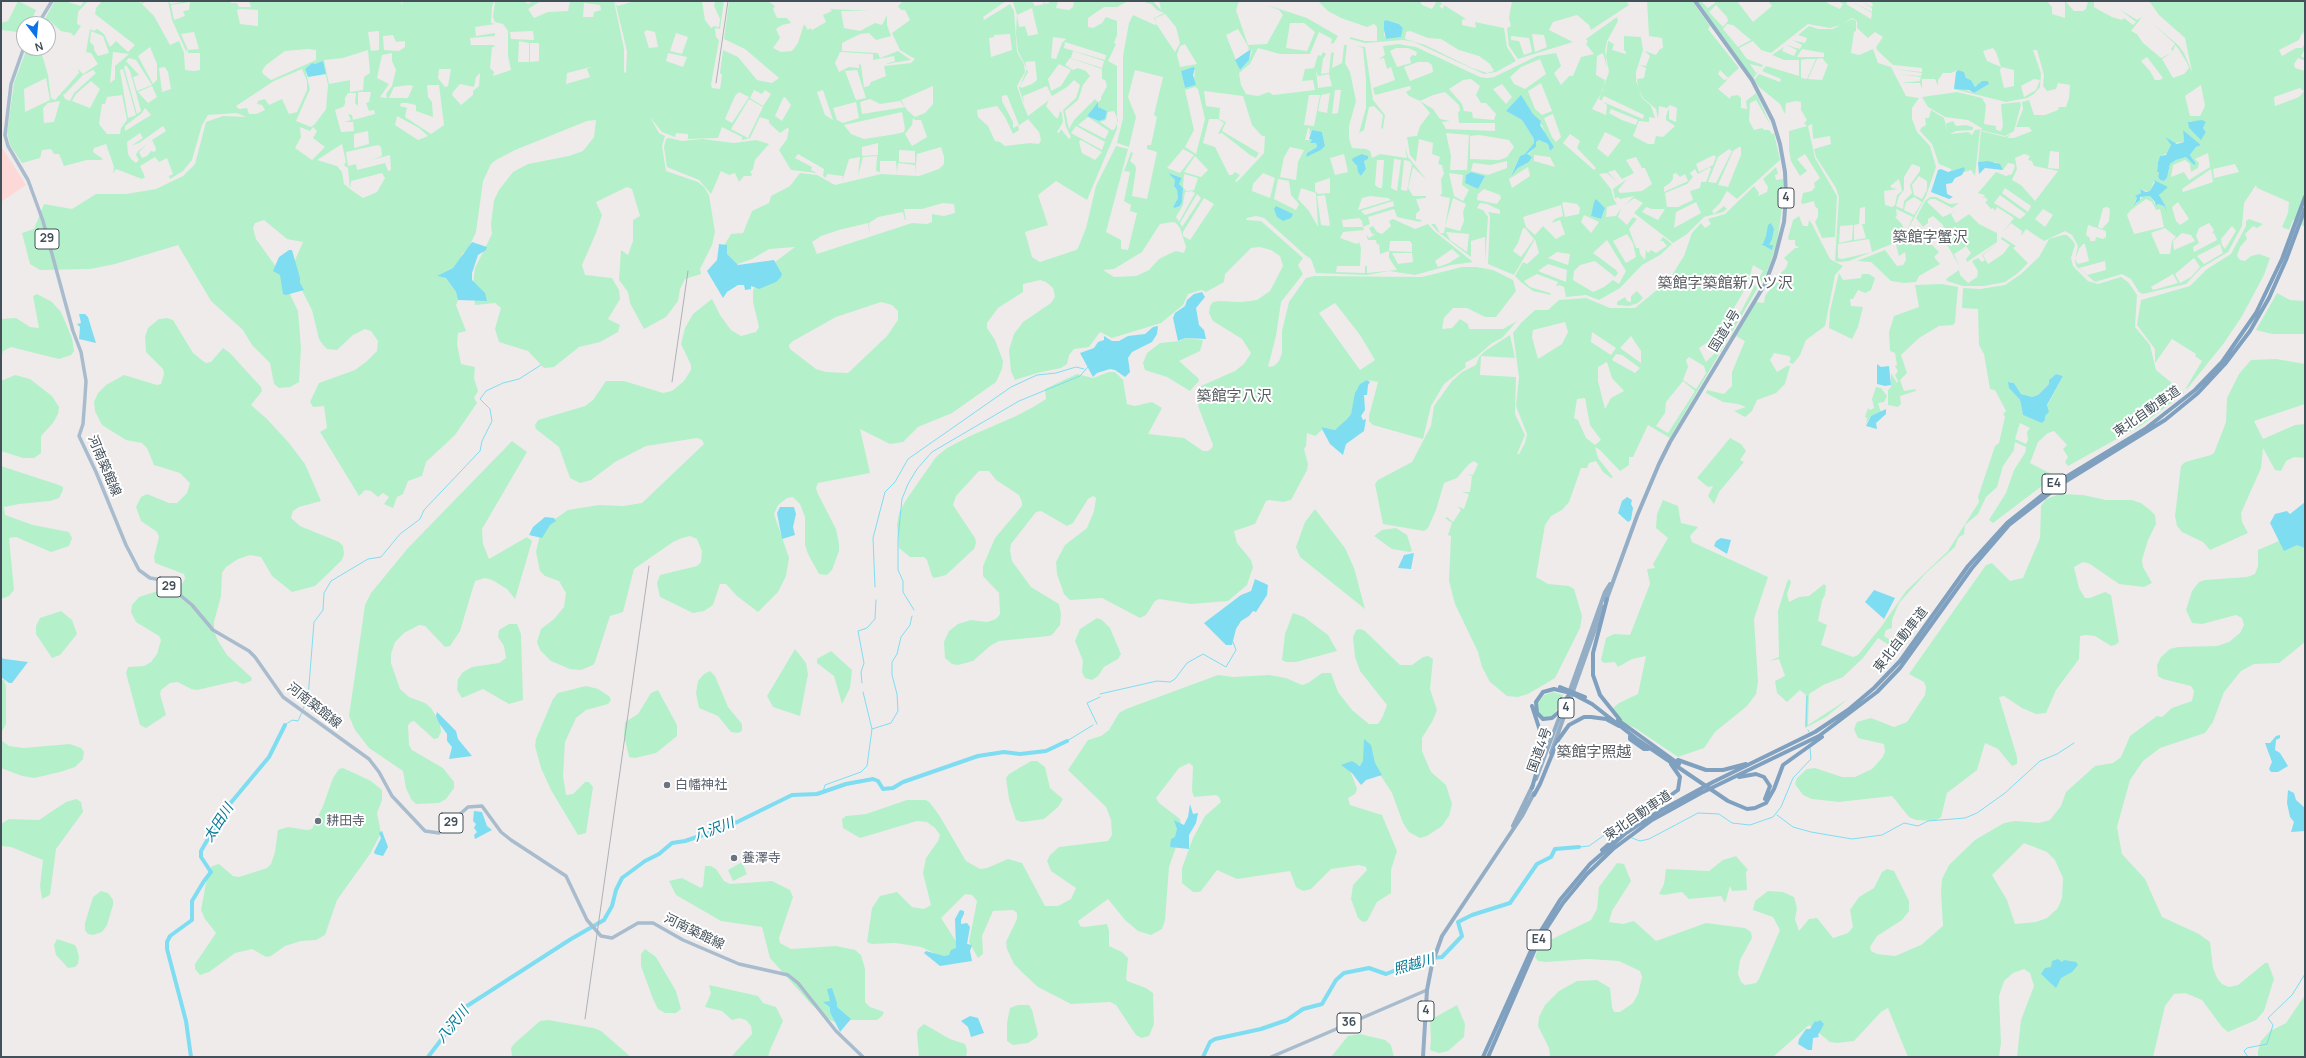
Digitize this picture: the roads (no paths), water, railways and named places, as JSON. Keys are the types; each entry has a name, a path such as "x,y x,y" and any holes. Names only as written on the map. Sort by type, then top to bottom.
{"highway":[{"name":"国道4号","path":"1423,1057 1427,990 1435,955 1449,925 1511,830 1522,816 1534,794 1550,755 1607,599 1611,582 1650,485 1670,442 1765,284 1775,257 1785,216 1786,184 1784,162 1773,120 1752,80 1695,1"},
{"name":"東北自動車道","path":"1488,1057 1526,968 1549,924 1580,882 1617,841 1682,798 1830,723 1874,688 1916,641 1968,566 1995,535 2022,509 2061,480 2163,417 2205,380 2237,343 2259,308 2282,259 2305,197"},
{"name":"東北自動車道","path":"1627,833 1667,811 1805,743 1850,714 1877,692 1900,668 1972,568 2009,525 2063,483 2165,420 2212,378 2240,345 2260,315 2286,260 2305,209"},
{"name":"国道4号","path":"1511,830 1532,788 1568,696 1605,592 1611,582"},
{"path":"1607,599 1593,653 1593,675 1597,690 1604,702 1627,730"},
{"path":"1532,788 1543,749 1543,740 1532,711 1534,699 1539,691 1547,687 1564,689 1579,695 1650,749 1698,769 1715,771 1735,767 1773,753"},
{"path":"1564,689 1550,689 1539,695 1535,707 1536,713 1543,719 1552,718 1559,712 1568,696"},
{"path":"1534,794 1540,784 1558,740 1569,725 1584,717 1592,716 1606,719 1649,742 1663,754 1740,807 1747,809 1760,806 1771,796 1783,765 1850,714"},
{"path":"1617,841 1678,790 1680,783 1678,772 1663,754"},
{"path":"1720,794 1738,804 1749,806 1762,803 1769,793 1768,782 1760,775 1750,774 1729,780"},
{"name":"E4","path":"1483,1057 1537,937 1556,906 1579,876 1617,841"}],"main road":[{"path":"43,16 52,1"},
{"name":"河南築館線","path":"21,56 11,84 5,135 8,146 28,180 43,221 73,331 84,361 85,397 83,424 79,436 138,570 143,574 162,580 192,605 213,630 248,651 255,657 283,697 369,760 379,772 392,796 418,826 428,833 443,830 468,807 478,805 485,808 496,826 511,840 566,876 590,926 601,936 610,939 638,923 653,923 683,940 739,964 788,975 798,983 836,1031 863,1057"},
{"name":"36","path":"1271,1057 1427,990"}],"water":[{"path":"1386,20 1399,24 1403,28 1401,37 1386,39 1384,21"},
{"path":"1251,49 1249,60 1240,70 1235,60"},
{"path":"323,61 326,74 308,77 305,69 312,63 315,64"},
{"path":"1193,67 1195,68 1193,75 1196,85 1185,88 1181,71"},
{"path":"1958,70 1964,72 1966,78 1971,80 1975,87 1982,81 1988,81 1989,84 1974,93 1969,90 1954,89 1956,72"},
{"path":"1521,95 1533,114 1541,121 1540,125 1554,147 1550,151 1548,144 1539,140 1536,142 1536,147 1527,154 1532,157 1529,162 1518,168 1511,176 1520,156 1525,154 1534,143 1534,139 1522,120 1506,111"},
{"path":"1098,102 1098,107 1107,111 1105,119 1099,121 1087,116"},
{"path":"2202,120 2206,122 2203,128 2206,132 2201,140 2189,128 2188,122"},
{"path":"1312,130 1322,132 1325,146 1321,150 1306,157 1307,153 1317,147 1316,143 1310,143 1312,140 1309,139"},
{"path":"2183,130 2201,145 2196,147 2190,155 2196,164 2194,165 2186,157 2176,160 2170,164 2167,178 2164,181 2160,180 2158,177 2159,172 2157,172 2158,162 2160,156 2166,155 2171,145 2165,137 2177,144 2184,142"},
{"path":"1362,154 1368,156 1368,159 1364,161 1366,169 1361,176 1358,172 1357,166 1352,160 1353,158"},
{"path":"1988,161 2000,164 2003,170 1985,168 1979,174 1978,162"},
{"path":"1964,167 1965,169 1962,175 1955,178 1952,183 1946,184 1947,194 1953,197 1949,199 1931,192 1938,170 1941,169 1948,172"},
{"path":"1471,172 1485,176 1478,189 1465,183 1466,175"},
{"path":"1168,173 1182,178 1179,184 1183,188 1182,202 1180,206 1175,208 1173,207 1178,198 1177,190 1174,186 1175,180"},
{"path":"2154,180 2168,187 2159,195 2165,205 2167,213 2164,206 2158,204 2156,206 2155,202 2150,196 2140,197 2140,200 2134,205 2137,198 2135,196 2141,193 2140,189 2146,192 2150,191 2155,182"},
{"path":"1596,199 1605,208 1601,219 1591,216"},
{"path":"1276,206 1293,214 1291,218 1283,221 1277,217 1274,209"},
{"path":"1771,223 1774,229 1769,245 1773,245 1772,250 1761,244 1763,244 1766,236 1768,225"},
{"path":"472,242 487,247 486,250 478,255 472,273 472,280 485,293 487,301 458,300 456,292 446,278 437,276 453,268"},
{"path":"719,244 727,245 727,254 738,265 774,260 782,274 781,277 776,282 759,289 751,286 751,289 745,290 744,285 738,285 727,292 723,298 707,271 717,260"},
{"path":"289,250 292,250 300,283 304,290 286,295 283,294 280,275 273,271 279,257"},
{"path":"1202,292 1205,297 1196,308 1199,325 1204,330 1206,339 1185,338 1178,341 1173,318 1175,313 1185,306 1187,300 1194,294"},
{"path":"79,314 85,314 88,317 96,343 79,339 80,327 77,324 81,323"},
{"path":"1158,326 1157,334 1152,342 1132,352 1128,358 1130,372 1125,377 1115,370 1110,369 1097,373 1093,377 1080,353 1094,348 1098,342 1104,340 1104,336 1112,341 1119,341 1128,336 1145,334 1153,327"},
{"path":"1877,364 1881,367 1889,366 1891,385 1885,386 1877,384"},
{"path":"2056,374 2063,376 2047,405 2049,412 2045,416 2045,420 2042,423 2023,415 2020,400 2009,388 2008,382 2014,383 2021,394 2032,397 2038,395 2049,384 2049,380"},
{"path":"1367,380 1370,382 1368,385 1367,395 1364,395 1365,410 1361,416 1363,420 1366,419 1364,431 1346,444 1343,455 1330,444 1321,427 1335,430 1347,419 1351,414 1355,393 1360,384"},
{"path":"1886,409 1886,414 1876,423 1877,429 1866,426 1871,416"},
{"path":"1627,497 1632,500 1631,504 1633,508 1631,520 1628,522 1618,513 1622,501"},
{"path":"2305,502 2305,548 2297,545 2284,551 2270,523 2275,514 2287,511 2290,514"},
{"path":"780,507 794,507 796,514 793,527 795,535 782,539 777,513"},
{"path":"545,517 554,518 556,521 550,525 542,538 529,535 533,527"},
{"path":"1721,538 1731,540 1727,554 1714,546 1716,541"},
{"path":"1414,553 1411,569 1398,568 1404,555"},
{"path":"1255,579 1268,585 1267,595 1256,612 1253,611 1249,616 1241,621 1236,629 1232,645 1226,645 1204,623 1241,595 1251,591"},
{"path":"1874,590 1895,598 1884,619 1865,602"},
{"path":"1,658 28,662 12,683 9,683 1,677"},
{"path":"437,712 456,731 458,739 472,756 449,759 452,747 447,741 447,734 436,716"},
{"path":"2280,735 2280,738 2276,740 2275,750 2280,753 2288,766 2278,772 2271,772 2269,769 2272,762 2265,743 2270,743 2276,736"},
{"path":"1364,739 1371,745 1375,763 1382,775 1366,780 1361,785 1352,773 1341,765 1352,761 1360,766 1363,761"},
{"path":"2288,790 2294,793 2296,800 2305,808 2305,831 2291,832 2294,822 2290,817 2287,803"},
{"path":"1190,804 1193,814 1198,813 1196,823 1189,835 1189,849 1170,847 1171,839 1175,837 1177,829 1174,820 1184,825 1188,817"},
{"path":"474,811 482,812 487,826 492,830 475,839 474,835 477,832 474,828 476,824 473,821"},
{"path":"382,831 388,847 383,856 375,854 374,852 381,838 379,833"},
{"path":"960,910 964,911 961,924 967,923 970,927 967,944 972,945 970,951 972,961 940,966 924,953 926,951 944,956 949,955 951,950 956,948 955,919"},
{"path":"2058,959 2062,962 2064,960 2076,962 2078,965 2072,972 2061,978 2056,988 2041,974 2045,968 2051,967 2052,961"},
{"path":"832,988 837,1007 851,1019 840,1032 830,1012 830,1007 823,1002 830,1001 827,989"},
{"path":"970,1016 978,1018 984,1033 971,1037 968,1027 961,1021"},
{"path":"1820,1020 1824,1024 1818,1035 1819,1037 1813,1038 1812,1050 1808,1050 1798,1044 1799,1039 1806,1029 1810,1029 1815,1021 1817,1022"}],"waterway":[{"path":"303,709 308,698 314,622 323,610 324,593 331,581 368,559 381,557 400,534 420,519 424,510 480,451 482,441 492,421 490,409 480,399 486,391 503,383 519,379 541,365"},
{"path":"875,587 873,538 885,492 895,482 908,459 1011,387 1037,375 1056,373 1076,367 1084,369"},
{"path":"914,610 903,592 903,581 898,570 898,538 902,499 908,484 917,469 932,452 1019,401 1080,376 1088,367"},
{"path":"862,683 861,672 864,663 858,631 867,628 875,619 876,600"},
{"path":"872,729 891,723 898,711 897,694 892,675 892,662 897,654 901,637 910,625 912,616"},
{"path":"1100,694 1157,681 1170,682 1175,679 1187,663 1203,654 1226,667 1236,650 1233,642"},
{"path":"823,792 825,785 861,772 867,766 872,729 863,692"},
{"path":"1806,726 1807,696"},
{"path":"1097,724 1087,703 1100,697"},
{"path":"285,725 292,720 298,721 302,712"},
{"name":"太田川","path":"191,1057 186,1021 167,949 167,942 170,936 192,920 192,901 211,872 201,857 201,851 224,811 269,757 285,725"},
{"path":"1067,741 1093,725"},
{"name":"八沢川","path":"428,1057 467,1006 571,939 604,920 612,906 616,890 622,878 645,861 659,854 672,843 685,841 727,827 792,795 817,794 846,784 873,779 878,781 883,789 893,788 903,782 978,756 1004,752 1020,754 1046,751 1067,741"},
{"path":"1777,815 1793,827 1811,832 1852,839 1882,835 1904,823 1918,826 1928,821 1965,818 1977,813 2005,793 2040,761 2057,754 2074,743"},
{"path":"1632,838 1640,841 1649,839 1698,813 1719,814 1732,823 1750,825 1773,817 1781,807 1793,778 1811,759 1810,748"},
{"path":"1579,847 1589,846 1610,831 1620,833"},
{"name":"照越川","path":"1203,1057 1210,1042 1215,1039 1261,1029 1287,1020 1303,1009 1322,1004 1336,980 1344,973 1369,968 1386,974 1424,959 1442,957 1462,936 1458,922 1472,915 1510,903 1537,864 1551,857 1555,849 1579,847"},
{"path":"2305,960 2305,967"},
{"path":"2248,1057 2244,1051 2247,1048 2267,1044 2273,1025 2268,1018 2292,995 2305,974"}],"railway":[{"path":"716,83 728,1"},
{"path":"672,382 688,271"},
{"path":"585,1019 649,566"}],"place":[{"name":"白幡神社","path":"667,785"},
{"name":"耕田寺","path":"318,821"},
{"name":"養澤寺","path":"734,858"}],"district":[{"name":"築館字蟹沢","path":"1930,238"},
{"name":"築館字築館新八ツ沢","path":"1725,284"},
{"name":"築館字八沢","path":"1234,397"},
{"name":"築館字照越","path":"1594,753"}]}
